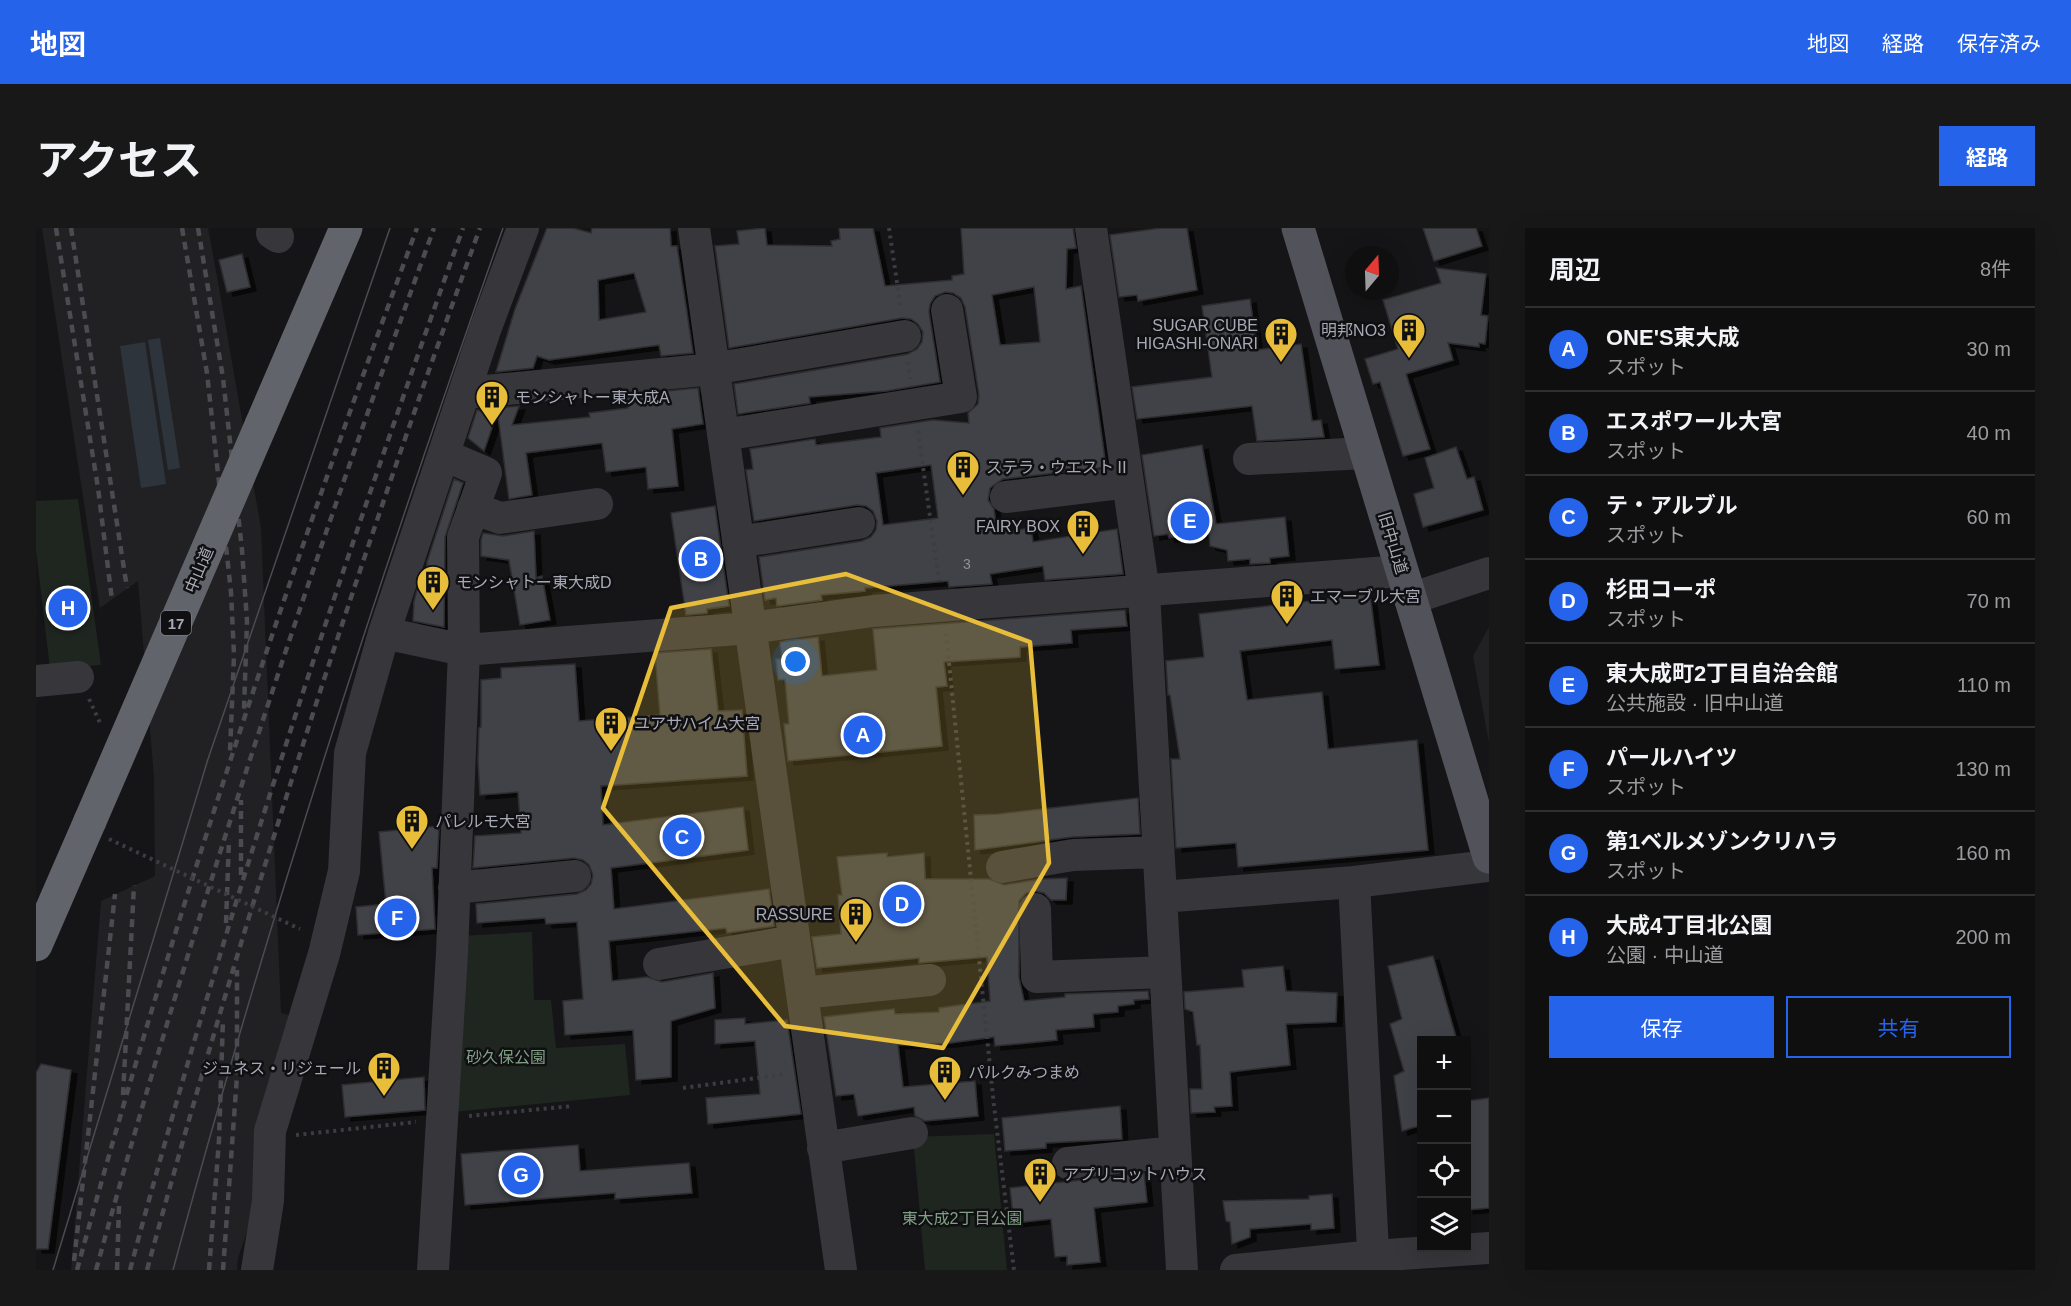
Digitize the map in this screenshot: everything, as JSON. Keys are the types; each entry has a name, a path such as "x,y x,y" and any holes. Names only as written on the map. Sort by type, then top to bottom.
{"highway":[{"name":"中山道","path":"36,945 99,830 261,425 346,228"}],"main road":[{"name":"旧中山道","path":"1298,228 1489,857"}],"street":[{"path":"257,1270 268,1201 270,1131 324,954 344,871 350,753 384,633 523,228"},
{"path":"694,228 841,1270"},
{"path":"1090,228 1144,592 1182,1270"},
{"path":"723,435 961,397 947,310"},
{"path":"465,393 713,369 904,336"},
{"path":"1249,459 1366,453"},
{"path":"433,1270 454,888 464,650 463,537 486,473 444,455"},
{"path":"1006,496 1128,482"},
{"path":"473,508 500,518 597,504"},
{"path":"738,542 859,523"},
{"path":"384,633 464,650 751,628 873,611 1144,592 1406,585 1489,573"},
{"path":"36,681 78,677"},
{"path":"1002,867 1074,855 1158,852"},
{"path":"1161,897 1354,882 1489,866"},
{"path":"454,888 575,876"},
{"path":"1354,882 1373,1263"},
{"path":"1035,909 1037,976 1165,972"},
{"path":"659,964 794,941"},
{"path":"802,993 930,980"},
{"path":"824,1148 912,1133"},
{"path":"1068,1163 1175,1152"},
{"path":"1236,1270 1373,1263 1489,1248"}],"path":[{"path":"889,228 943,607 994,1106 1014,1270"},
{"path":"78,677 104,732"},
{"path":"99,830 300,929"},
{"path":"683,1088 813,1070"}],"highlighted area":[{"path":"846,574 1030,642 1049,863 943,1048 785,1026 603,808 671,608"}],"shaded area":[{"path":"42,228 208,228 261,528 281,1013 294,1016 257,1202 238,1258 237,1270 71,1270 101,901 155,876 154,778 138,581 100,608"},
{"path":"160,338 180,468 168,470 148,340"},
{"path":"145,342 166,484 141,488 120,346"},
{"path":"1489,627 1489,743 1473,656"}],"green space":[{"path":"78,499 101,665 50,669 36,550 36,501"},
{"name":"砂久保公園","path":"532,932 534,1000 551,1000 556,1048 625,1044 630,1095 453,1112 461,936"},
{"name":"東大成2丁目公園","path":"994,1134 1007,1270 925,1270 913,1137"}],"building":[{"path":"547,228 573,228 591,233 592,228 670,228 671,246 677,246 693,353 661,356 659,345 549,360 537,356 533,368 496,372 515,309","holes":["634,273 646,312 599,320 598,280"]},
{"path":"765,228 767,245 832,246 831,241 840,239 839,228 873,228 885,286 952,280 952,276 964,274 961,228 1073,228 1076,248 1067,249 1066,289 1081,286 1106,467 1003,479 990,488 988,500 994,509 997,533 1031,528 1033,542 1117,529 1123,574 1045,580 1043,566 990,574 992,584 949,587 948,581 865,588 865,591 821,595 822,600 777,606 776,598 765,600 759,557 862,541 871,537 876,530 877,521 873,511 866,506 857,505 754,521 746,470 753,469 750,449 815,439 816,445 881,437 880,428 933,420 969,423 968,413 978,404 979,395 965,307 961,298 953,293 945,292 935,296 930,304 929,312 940,382 886,391 809,397 810,403 738,414 734,384 908,354 917,349 922,342 923,332 911,319 902,318 729,348 715,246 739,244 737,231","holes":["1034,287 1040,342 1000,345 992,295","931,465 938,518 883,525 876,473"]},
{"path":"1161,228 1187,228 1197,290 1138,301 1137,295 1119,297 1110,235"},
{"path":"1423,228 1476,228 1482,246 1434,261"},
{"path":"242,254 250,287 227,292 219,260"},
{"path":"1436,268 1486,274 1481,315 1488,316 1485,344 1479,343 1479,347 1448,343 1453,360 1406,374 1430,449 1403,456 1380,382 1373,384 1365,359 1398,349 1383,300 1399,300 1399,295 1441,283"},
{"path":"1250,299 1257,350 1301,344 1312,421 1321,420 1324,437 1257,441 1252,406 1137,419 1132,387 1212,377 1202,306"},
{"path":"698,388 703,424 672,429 678,486 648,489 646,467 606,472 602,443 526,453 532,495 509,499 497,408 519,406 512,425 590,417 589,413 628,408 626,395"},
{"path":"477,410 496,416 484,451 468,438"},
{"path":"1202,445 1216,524 1285,517 1289,556 1270,558 1270,563 1250,564 1250,559 1228,561 1227,550 1210,546 1209,533 1169,538 1168,534 1154,536 1142,455"},
{"path":"1456,447 1467,479 1474,477 1483,510 1423,527 1414,494 1434,488 1425,458"},
{"path":"454,479 463,483 445,537 444,627 413,621 414,601 417,590 426,591 427,562"},
{"path":"715,506 729,606 707,609 707,613 686,615 671,513"},
{"path":"534,531 536,578 542,576 550,620 520,625 509,560 481,556 481,540 483,533 503,536"},
{"path":"1370,594 1379,665 1335,669 1332,640 1240,651 1247,700 1322,692 1328,749 1417,740 1428,850 1238,867 1236,843 1176,848 1171,759 1180,759 1170,695 1168,695 1166,661 1204,657 1199,614"},
{"path":"1125,610 1127,626 1071,630 1072,643 1020,647 1020,657 944,662 947,686 936,687 942,746 788,761 784,724 789,724 785,679 778,680 776,659 782,659 780,642 818,637 822,676 877,670 873,629"},
{"path":"711,649 718,711 742,710 747,776 601,786 603,825 743,807 748,850 611,868 614,909 769,889 774,926 727,933 726,928 609,941 612,981 647,977 662,982 713,973 715,1008 671,1021 671,1077 636,1080 633,1030 565,1035 563,1001 583,999 577,922 546,924 545,918 477,923 476,904 577,894 586,890 591,884 593,875 589,865 583,860 574,858 473,868 475,836 521,833 518,792 480,795 478,761 481,680 501,678 501,668 575,664 579,721 660,715 655,653"},
{"path":"1138,798 1140,834 1072,837 975,850 974,815"},
{"path":"439,826 437,868 432,868 435,929 358,935 356,907 386,904 379,832"},
{"path":"887,853 887,857 924,853 925,879 989,879 1004,885 1041,879 1067,878 1066,900 1051,900 1044,893 1035,891 1026,893 1019,901 1019,978 1024,1001 1065,997 1065,994 1148,991 1149,999 1134,1000 1134,1004 1118,1006 1118,1012 1093,1014 1094,1027 1056,1030 1057,1040 995,1046 994,1037 950,1043 898,1045 903,1087 975,1081 978,1116 925,1121 915,1116 914,1107 858,1116 854,1094 836,1096 824,1017 894,1009 895,1014 939,1012 939,1008 990,1001 987,957 919,963 919,958 817,968 812,937 841,934 838,895 842,895 837,857"},
{"path":"1433,956 1456,1036 1417,1036 1417,1126 1402,1131 1394,1076 1404,1071 1390,1024 1402,1019 1388,966"},
{"path":"1283,966 1286,991 1337,993 1336,1022 1286,1024 1290,1065 1230,1072 1232,1106 1214,1107 1215,1112 1191,1113 1190,1089 1202,1089 1200,1045 1197,1045 1193,1012 1185,1009 1184,992 1244,987 1242,970"},
{"path":"745,1018 745,1024 787,1020 801,1114 708,1124 706,1098 760,1094 755,1041 715,1044 715,1020"},
{"path":"41,1064 71,1070 48,1249 36,1249 36,1073"},
{"name":"ジュネス・リジェール","path":"424,1077 425,1110 345,1117 342,1085"},
{"path":"1489,1098 1489,1208 1471,1210 1471,1144 1471,1100"},
{"path":"1120,1106 1122,1139 1046,1143 1046,1148 1005,1151 1002,1118"},
{"path":"578,1145 580,1171 689,1163 692,1193 615,1199 615,1193 465,1205 461,1154"},
{"path":"1144,1173 1147,1202 1094,1208 1100,1262 1067,1265 1067,1256 1055,1257 1051,1219 1014,1223 1010,1188"},
{"path":"1332,1194 1334,1228 1311,1230 1311,1224 1250,1229 1250,1237 1232,1244 1230,1222 1226,1221 1223,1201 1309,1199 1309,1196"}],"tram line":[{"path":"53,1270 208,759 390,228"},
{"path":"173,1270 247,1007 328,746 413,486 503,228"}],"railway":[{"path":"56,228 98,488 112,600"},
{"path":"71,228 127,588"},
{"path":"182,228 207,373 231,592 234,655 230,752"},
{"path":"198,228 223,378 242,550 247,621 244,710"},
{"path":"77,1270 153,1007 235,745 324,486 417,228"},
{"path":"96,1270 172,1007 254,746 342,486 434,228"},
{"path":"130,1270 166,1138 244,876 328,616 463,228"},
{"path":"147,1270 222,1007 303,746 389,486 480,228"},
{"path":"241,800 241,875"},
{"path":"226,923 229,839"},
{"path":"123,1095 134,885"},
{"path":"74,1261 115,894"},
{"path":"223,1270 237,1076 237,970"},
{"path":"209,1270 219,1140 223,1019"},
{"path":"117,1270 119,1206"}],"place":[{"name":"明邦NO3","path":"1409,359"},
{"name":"SUGAR CUBE HIGASHI-ONARI","path":"1281,363"},
{"name":"モンシャトー東大成A","path":"492,426"},
{"name":"ステラ・ウエストⅡ","path":"963,496"},
{"name":"東大成町2丁目自治会館","path":"1190,521"},
{"name":"FAIRY BOX","path":"1083,555"},
{"name":"エスポワール大宮","path":"701,559"},
{"name":"大成4丁目北公園","path":"68,608"},
{"name":"モンシャトー東大成D","path":"433,611"},
{"name":"エマーブル大宮","path":"1287,625"},
{"name":"ONE'S東大成","path":"863,735"},
{"name":"ユアサハイム大宮","path":"611,752"},
{"name":"テ・アルブル","path":"682,837"},
{"name":"パレルモ大宮","path":"412,850"},
{"name":"杉田コーポ","path":"902,904"},
{"name":"パールハイツ","path":"397,918"},
{"name":"RASSURE","path":"856,943"},
{"name":"ジュネス・リジェール","path":"384,1097"},
{"name":"パルクみつまめ","path":"945,1101"},
{"name":"第1ベルメゾンクリハラ","path":"521,1175"},
{"name":"アプリコットハウス","path":"1040,1203"}]}
